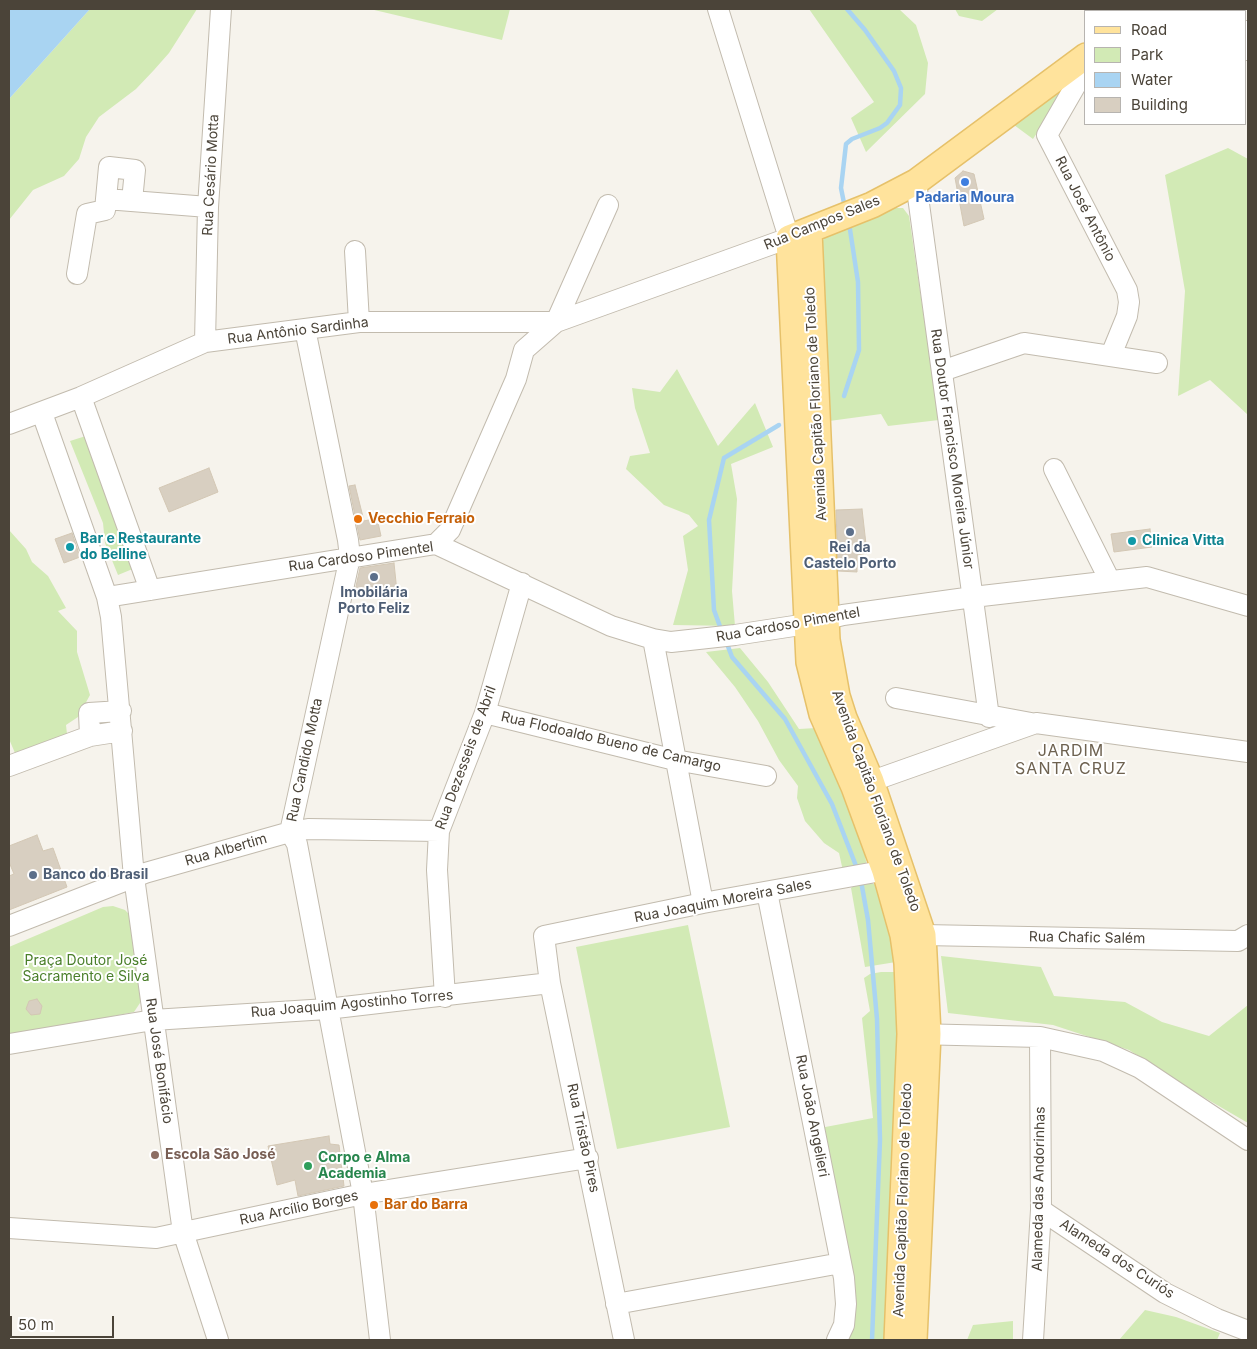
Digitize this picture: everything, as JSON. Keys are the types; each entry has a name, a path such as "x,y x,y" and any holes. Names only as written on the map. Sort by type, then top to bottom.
{"main road":[{"name":"Rua Campos Sales","path":"799,234 872,205 916,182 1080,62"},
{"name":"Avenida Capitão Floriano de Toledo","path":"799,234 817,413 810,493 816,622 827,640 837,696 863,784 903,935 919,1034 914,1340"},
{"name":"Avenida Capitão Floriano de Toledo","path":"799,234 796,399 798,432 810,493"},
{"name":"Avenida Capitão Floriano de Toledo","path":"885,870 924,935 919,1034 897,1340"}],"street":[{"name":"Rua Cesário Motta","path":"205,342 208,207 221,9"},
{"path":"718,9 799,234"},
{"name":"Rua José Antônio","path":"1080,62 1077,83 1047,135 1127,290 1129,302 1127,316 1111,355"},
{"path":"77,274 87,214 105,210 109,167 135,170 132,201"},
{"name":"Rua Doutor Francisco Moreira Júnior","path":"916,182 989,716"},
{"path":"106,199 208,207"},
{"path":"436,544 450,530 516,379 524,350 556,322 608,206"},
{"name":"Rua Campos Sales","path":"556,322 799,234"},
{"path":"355,250 359,322"},
{"name":"Rua Antônio Sardinha","path":"9,424 82,397 205,342 359,322 556,322"},
{"name":"Rua Candido Motta","path":"305,329 350,557 290,832 297,844 363,1194 380,1340"},
{"path":"942,371 1024,343 1157,363"},
{"path":"82,397 150,590"},
{"name":"Rua José Bonifácio","path":"42,413 107,597 122,731 134,877 184,1232 218,1340"},
{"path":"1054,469 1110,581"},
{"name":"Rua Cardoso Pimentel","path":"107,597 436,544 611,626 653,640 671,642 735,636 973,597 1147,576 1248,606"},
{"name":"Rua Dezesseis de Abril","path":"445,997 437,870 439,831 485,713 522,583"},
{"path":"653,640 704,903"},
{"path":"896,698 989,716 1248,752"},
{"path":"90,736 88,713 120,711"},
{"name":"Rua Flodoaldo Bueno de Camargo","path":"485,713 675,760 766,776"},
{"path":"863,784 1036,723"},
{"path":"9,766 90,736 122,731"},
{"name":"Rua Albertim","path":"9,926 134,877 290,832 308,829 439,831"},
{"name":"Rua Joaquim Moreira Sales","path":"544,936 704,903 885,870"},
{"name":"Rua João Angelieri","path":"767,892 841,1263 846,1304 844,1325 837,1340"},
{"name":"Rua Chafic Salém","path":"924,935 1238,941 1248,934"},
{"name":"Rua Tristão Pires","path":"544,936 550,982 588,1158 624,1340"},
{"name":"Rua Joaquim Agostinho Torres","path":"9,1044 153,1020 327,1009 445,997 550,982"},
{"path":"919,1034 1040,1037 1103,1051 1140,1068 1248,1140"},
{"name":"Alameda das Andorinhas","path":"1034,1340 1041,1210 1040,1037"},
{"name":"Rua Arcílio Borges","path":"9,1228 156,1238 363,1194 588,1158"},
{"name":"Alameda dos Curiós","path":"1041,1210 1164,1293 1248,1331"},
{"path":"616,1304 841,1263"}],"green space":[{"path":"90,9 197,9 169,53 154,70 136,89 99,117 86,137 79,159 64,176 33,190 9,220 9,99"},
{"path":"370,9 510,9 502,40"},
{"path":"809,9 899,9 916,25 928,63 925,94 866,152 851,118 874,102"},
{"path":"955,9 998,9 982,21 959,16"},
{"path":"1067,87 1033,139 1014,125"},
{"path":"1228,148 1248,159 1248,415 1210,380 1178,396 1185,291 1165,175"},
{"path":"891,208 903,208 909,216 939,420 888,426 881,414 822,422 819,246 826,236"},
{"path":"677,369 718,446 755,403 773,447 731,464 737,499 732,591 735,626 673,625 688,570 683,536 698,526 689,515 664,505 626,469 630,456 650,453 635,408 632,388 660,392"},
{"path":"89,435 135,568 118,575 105,543 103,523 70,441"},
{"path":"9,530 26,549 32,562 48,576 66,608 58,611 77,631 77,652 90,695 78,717 66,725 67,734 15,753 9,739"},
{"path":"740,648 768,682 799,729 816,728 864,849 867,867 843,871 839,853 824,843 805,821 797,798 798,786 779,760 758,721 735,687 706,652"},
{"path":"867,881 876,885 884,894 896,962 865,967 851,888 856,883"},
{"name":"Praça Doutor José Sacramento e Silva","path":"113,906 125,910 132,917 142,1000 134,1012 9,1037 9,947 103,907"},
{"path":"688,925 730,1127 617,1149 576,947"},
{"path":"941,956 1041,967 1054,996 1125,1002 1162,1022 1209,1036 1248,1005 1248,1123 1186,1087 1129,1050 1053,1025 948,1013"},
{"path":"896,972 900,1025 888,1340 845,1340 820,1128 873,1118 862,1018 870,1011 864,978 870,974"},
{"path":"1145,1310 1176,1317 1220,1333 1217,1340 1119,1340"},
{"path":"1013,1321 1013,1340 967,1340 973,1325"}],"water":[{"path":"9,9 90,9 9,99"}],"building":[{"path":"963,171 974,174 984,219 964,226 955,178"},
{"path":"209,468 218,492 169,512 159,488"},
{"name":"Vecchio Ferraio","path":"355,485 364,521 377,518 381,536 360,540 349,486"},
{"name":"Rei da Castelo Porto","path":"862,509 867,553 857,555 857,572 838,571 836,510"},
{"name":"Clinica Vitta","path":"1150,529 1152,547 1114,552 1111,534"},
{"name":"Bar e Restaurante do Belline","path":"72,533 80,557 64,563 55,539"},
{"name":"Imobilária Porto Feliz","path":"394,563 397,592 391,590 390,598 355,591 360,568"},
{"name":"Banco do Brasil","path":"37,835 43,851 53,848 67,887 9,910 9,876 14,874 9,862 9,846"},
{"path":"37,999 42,1006 40,1014 31,1015 26,1009 29,1001"},
{"name":"Corpo e Alma Academia","path":"329,1136 330,1144 339,1145 344,1186 298,1196 295,1180 277,1185 268,1146"}],"waterway":[{"path":"845,208 841,188 846,144 852,139 880,128 887,123 900,105 901,88 894,71 865,30 847,9"},
{"path":"844,396 859,350 858,282 849,223"},
{"path":"722,632 714,610 709,520 724,458 779,425"},
{"path":"726,641 732,657 785,719 832,804 858,871"},
{"path":"861,881 868,920 877,1019 880,1140 872,1340"}],"place":[{"name":"Padaria Moura","path":"965,182"},
{"name":"Vecchio Ferraio","path":"358,519"},
{"name":"Rei da Castelo Porto","path":"850,532"},
{"name":"Clinica Vitta","path":"1132,541"},
{"name":"Bar e Restaurante do Belline","path":"70,547"},
{"name":"Imobilária Porto Feliz","path":"374,577"},
{"name":"Banco do Brasil","path":"33,875"},
{"name":"Escola São José","path":"155,1155"},
{"name":"Corpo e Alma Academia","path":"308,1166"},
{"name":"Bar do Barra","path":"374,1205"}],"district":[{"name":"JARDIM SANTA CRUZ","path":"1071,760"}]}
